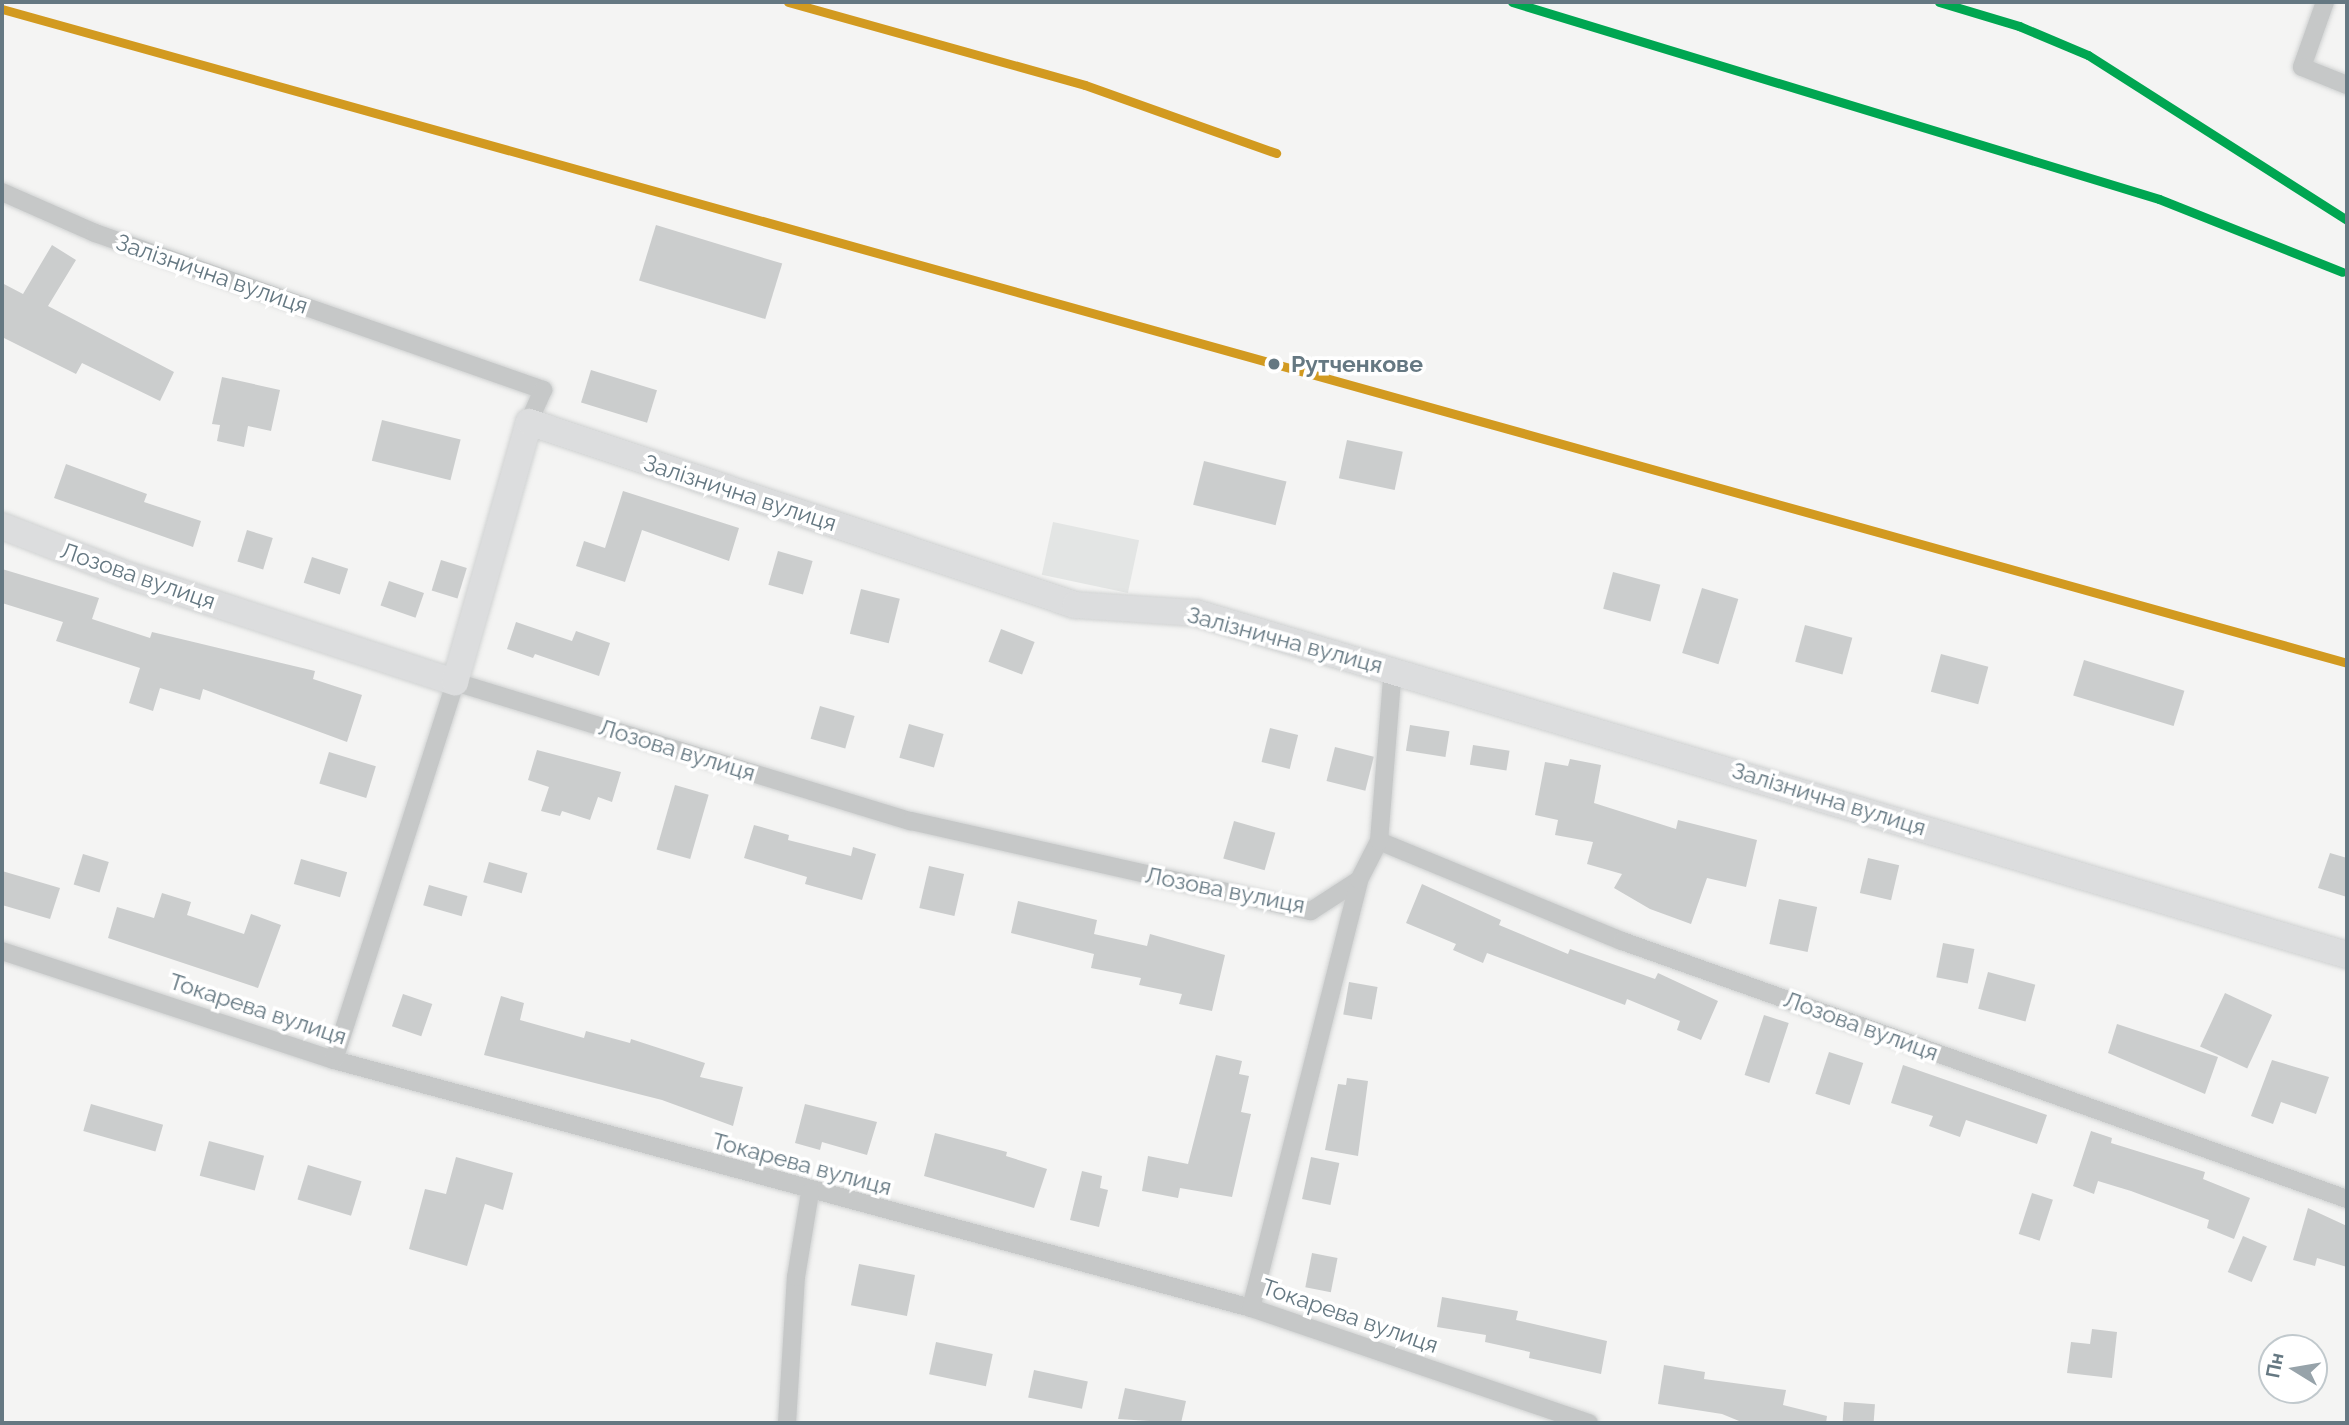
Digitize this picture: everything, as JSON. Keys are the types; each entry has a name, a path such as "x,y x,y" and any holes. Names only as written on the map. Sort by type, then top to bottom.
{"main road":[{"name":"Залізнична вулиця","path":"529,422 1075,605 1196,613 1392,668 2347,955"},
{"path":"454,681 529,422"},
{"name":"Лозова вулиця","path":"2,526 130,576 454,681"}],"street":[{"path":"2325,2 2302,67 2347,85"},
{"name":"Залізнична вулиця","path":"2,192 95,233 543,390 529,422"},
{"path":"1251,1308 1359,880 1379,841 1392,668"},
{"path":"334,1060 454,681"},
{"name":"Лозова вулиця","path":"454,681 911,821 1311,911 1359,880"},
{"name":"Лозова вулиця","path":"1379,841 1622,941 2347,1199"},
{"name":"Токарева вулиця","path":"2,951 334,1060 810,1192 1251,1308 1589,1423"},
{"path":"787,1423 796,1277 810,1192"}],"shaded area":[{"path":"1053,522 1139,540 1128,593 1042,575"}],"building":[{"path":"656,225 782,264 765,319 639,280"},
{"path":"52,245 76,260 48,306 174,372 160,401 82,363 76,374 2,337 2,283 23,294"},
{"path":"591,370 657,390 647,423 581,403"},
{"path":"222,377 280,390 271,431 248,426 244,447 217,441 220,425 212,424"},
{"path":"382,420 461,440 450,480 372,461"},
{"path":"1347,440 1403,452 1395,490 1339,478"},
{"path":"1204,461 1286,482 1276,525 1193,505"},
{"path":"66,464 147,494 144,502 201,521 193,547 54,498"},
{"path":"623,491 739,528 729,561 642,530 625,582 576,566 584,541 605,548"},
{"path":"247,530 273,538 263,569 237,562"},
{"path":"778,551 813,561 803,595 768,585"},
{"path":"312,557 348,569 340,594 304,583"},
{"path":"441,560 467,568 457,598 432,591"},
{"path":"2,569 99,598 92,619 150,638 152,632 315,671 313,679 362,695 347,742 203,689 200,700 160,688 153,711 129,703 140,668 56,641 63,622 2,603"},
{"path":"1613,572 1660,585 1650,621 1603,609"},
{"path":"389,581 424,593 416,618 381,606"},
{"path":"1702,588 1738,599 1718,664 1682,653"},
{"path":"861,589 900,599 889,643 850,634"},
{"path":"516,622 572,641 576,631 610,643 599,676 535,654 533,658 507,649"},
{"path":"1805,625 1852,638 1842,674 1795,662"},
{"path":"1001,629 1035,642 1022,675 988,662"},
{"path":"1941,654 1988,667 1978,704 1931,692"},
{"path":"2084,660 2184,691 2174,726 2073,695"},
{"path":"820,706 855,716 845,749 811,739"},
{"path":"909,724 944,734 934,768 899,758"},
{"path":"1410,725 1450,731 1445,757 1406,751"},
{"path":"1270,728 1298,735 1290,769 1262,762"},
{"path":"1473,745 1510,751 1506,771 1470,765"},
{"path":"1335,747 1374,757 1365,791 1327,781"},
{"path":"537,750 621,772 612,802 598,797 590,820 562,811 560,816 541,811 549,787 528,780"},
{"path":"329,752 376,766 366,798 319,784"},
{"path":"1570,759 1601,765 1594,803 1676,829 1678,820 1757,840 1746,887 1707,878 1691,924 1650,909 1614,888 1622,874 1587,864 1593,842 1555,835 1558,820 1535,815 1545,762 1568,766"},
{"path":"675,785 709,795 690,859 657,849"},
{"path":"1234,821 1275,833 1265,870 1223,858"},
{"path":"754,825 789,835 788,840 851,856 853,847 876,854 862,900 805,884 807,877 744,858"},
{"path":"2330,853 2347,858 2347,897 2318,888"},
{"path":"83,854 109,862 99,892 74,885"},
{"path":"1868,858 1899,865 1891,900 1860,893"},
{"path":"301,859 347,872 340,897 294,884"},
{"path":"489,862 527,873 522,893 483,882"},
{"path":"929,866 964,874 954,916 919,908"},
{"path":"2,871 60,888 50,919 2,905"},
{"path":"1422,884 1501,920 1499,925 1568,954 1570,949 1655,979 1658,973 1718,1001 1701,1040 1677,1030 1680,1021 1627,999 1625,1005 1487,953 1483,963 1453,950 1456,944 1406,923"},
{"path":"429,885 467,896 462,916 423,905"},
{"path":"162,893 191,902 187,915 244,934 251,914 281,925 258,988 108,938 117,907 154,918"},
{"path":"1779,899 1817,907 1808,952 1769,944"},
{"path":"1018,901 1097,920 1094,934 1147,946 1150,934 1225,955 1212,1011 1179,1004 1182,994 1139,985 1141,978 1091,968 1094,954 1011,933"},
{"path":"1943,943 1974,949 1968,983 1936,977"},
{"path":"1988,972 2035,985 2025,1021 1978,1009"},
{"path":"1349,982 1378,987 1372,1020 1343,1014"},
{"path":"2225,993 2272,1015 2247,1068 2200,1046"},
{"path":"403,994 432,1004 421,1036 392,1026"},
{"path":"501,996 524,1003 520,1020 584,1038 586,1031 630,1043 631,1039 705,1063 700,1077 743,1087 733,1126 662,1100 484,1055"},
{"path":"1764,1015 1789,1023 1769,1083 1745,1075"},
{"path":"2117,1024 2218,1057 2205,1094 2108,1053"},
{"path":"1829,1052 1863,1063 1850,1105 1815,1094"},
{"path":"1216,1055 1242,1061 1239,1074 1249,1076 1241,1112 1251,1114 1232,1197 1180,1188 1178,1198 1142,1191 1148,1156 1188,1164"},
{"path":"2272,1060 2329,1077 2316,1114 2281,1102 2273,1124 2251,1116"},
{"path":"1903,1065 2047,1115 2037,1144 1966,1120 1960,1137 1929,1126 1933,1116 1891,1103"},
{"path":"1347,1078 1368,1081 1358,1156 1325,1150 1338,1084 1346,1085"},
{"path":"91,1104 163,1125 155,1152 83,1131"},
{"path":"805,1104 877,1122 867,1155 822,1142 820,1150 795,1143"},
{"path":"2091,1131 2112,1138 2111,1143 2205,1172 2203,1179 2250,1198 2234,1239 2207,1228 2209,1220 2131,1191 2098,1181 2094,1194 2073,1186"},
{"path":"935,1133 1007,1152 1006,1156 1047,1169 1034,1208 924,1176"},
{"path":"209,1141 264,1156 255,1191 200,1176"},
{"path":"456,1157 513,1173 503,1210 485,1204 467,1266 409,1249 425,1189 446,1194"},
{"path":"1311,1157 1339,1163 1330,1205 1302,1199"},
{"path":"308,1165 362,1181 351,1216 297,1199"},
{"path":"1082,1171 1102,1176 1100,1188 1108,1190 1099,1227 1070,1220"},
{"path":"2032,1193 2053,1200 2040,1241 2019,1234"},
{"path":"2308,1208 2347,1226 2347,1267 2317,1258 2315,1266 2293,1260"},
{"path":"2243,1236 2267,1246 2252,1282 2228,1272"},
{"path":"1312,1253 1338,1258 1331,1292 1305,1287"},
{"path":"859,1264 915,1275 907,1316 851,1305"},
{"path":"1442,1297 1518,1311 1516,1320 1607,1341 1601,1374 1529,1358 1530,1352 1485,1342 1486,1335 1437,1327"},
{"path":"2092,1329 2117,1332 2112,1378 2067,1373 2071,1342 2090,1344"},
{"path":"936,1342 993,1354 986,1386 929,1374"},
{"path":"1664,1365 1705,1372 1704,1379 1786,1390 1783,1405 1827,1416 1826,1423 1744,1423 1722,1414 1658,1404"},
{"path":"1034,1370 1088,1381 1082,1409 1028,1397"},
{"path":"1125,1388 1186,1401 1181,1423 1118,1419"},
{"path":"1844,1402 1875,1404 1874,1423 1843,1423"}],"transit line":[{"path":"788,2 1085,85 1276,153"},
{"path":"1512,2 2159,199 2342,272"},
{"path":"1939,2 2019,26 2088,55 2347,220"},
{"path":"2,9 2347,663"}],"place":[{"name":"Рутченкове","path":"1274,364"}]}
